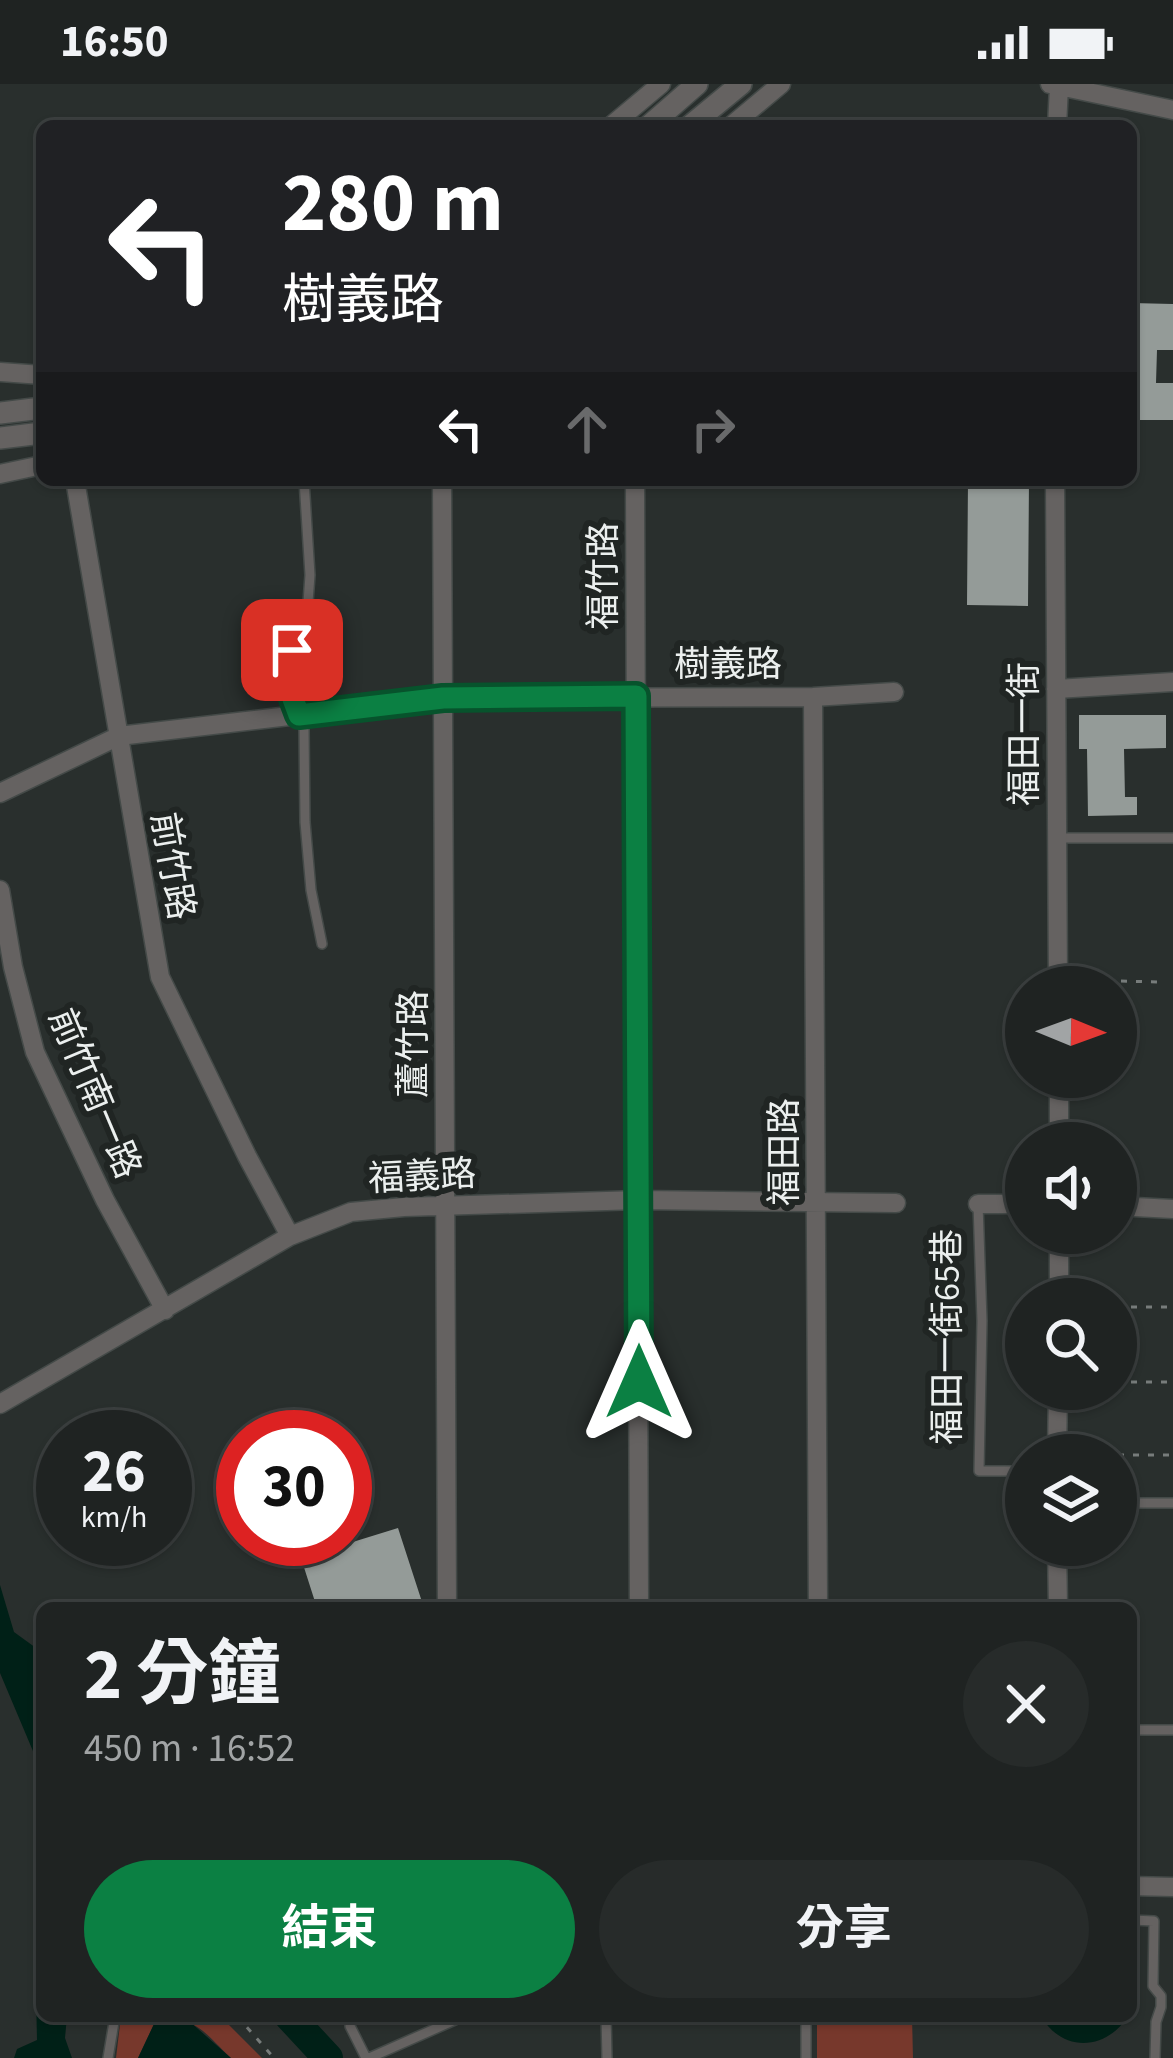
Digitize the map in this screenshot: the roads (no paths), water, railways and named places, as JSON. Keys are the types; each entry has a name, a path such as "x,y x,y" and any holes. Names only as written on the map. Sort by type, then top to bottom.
{"street":[{"path":"618,120 662,84"},
{"path":"656,120 697,84"},
{"path":"697,120 741,84"},
{"path":"737,120 781,84"},
{"path":"1057,120 1054,85 1173,110"},
{"path":"0,372 36,375"},
{"path":"4,413 36,398"},
{"path":"4,413 36,409"},
{"path":"4,438 36,437"},
{"path":"0,474 36,466"},
{"name":"前竹路","path":"76,486 160,977 290,1236"},
{"name":"蘆竹路","path":"442,486 447,1602"},
{"name":"福竹路","path":"634,486 639,1602"},
{"name":"福田一街","path":"1055,486 1058,966"},
{"path":"1056,689 1173,682"},
{"name":"樹義路","path":"0,793 119,736 443,698 813,697 894,692"},
{"name":"福田路","path":"813,697 818,1602"},
{"name":"前竹南一路","path":"0,890 34,1052 165,1310"},
{"name":"福義路","path":"0,1404 290,1236 351,1212 639,1200 896,1203"},
{"name":"福田一街65巷","path":"979,1204 1005,1204"},
{"path":"1137,1207 1173,1209"},
{"path":"1058,1566 1058,1602"},
{"path":"1137,1886 1173,1887"}],"lane":[{"path":"304,486 310,575 307,616 292,650 293,699 304,728 310,890 322,944"},
{"path":"1057,838 1173,838"},
{"name":"福田一街65巷","path":"979,1204 979,1471 1005,1472"},
{"path":"1137,1503 1173,1503"},
{"path":"1137,1730 1173,1730"},
{"path":"1137,1920 1154,1921 1153,1986 1161,1996 1155,2058"},
{"path":"108,2058 115,2022"},
{"path":"350,2026 368,2058 450,2022"},
{"path":"606,2022 607,2058"},
{"path":"806,2022 806,2058"}],"waterway":[{"path":"295,2022 328,2058"}]}
